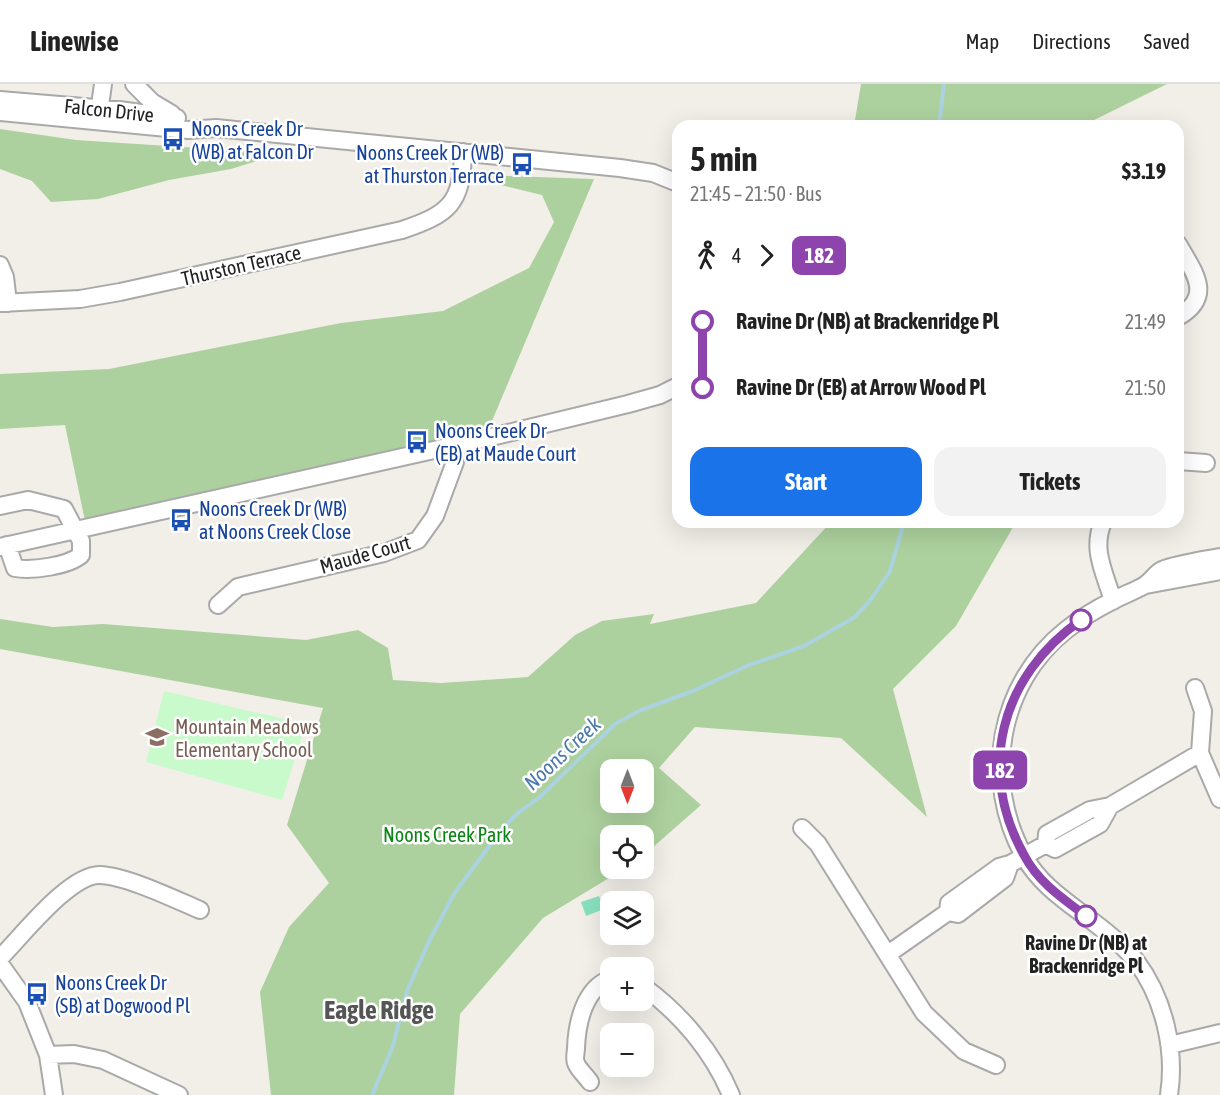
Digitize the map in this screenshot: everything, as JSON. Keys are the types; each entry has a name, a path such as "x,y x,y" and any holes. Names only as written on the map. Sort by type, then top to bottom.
{"street":[{"path":"103,84 99,114 188,129 216,128 620,168 653,173 672,181"},
{"path":"134,84 139,91 166,112 190,120"},
{"name":"Falcon Drive","path":"0,100 99,114"},
{"name":"Falcon Drive","path":"0,112 99,114 190,120 216,128"},
{"name":"Thurston Terrace","path":"0,266 5,277 4,303 80,299 410,227 435,217 451,203 458,191 463,152"},
{"path":"1184,255 1199,284 1199,307 1184,314"},
{"path":"0,506 28,500 64,509 75,531 81,541 81,555 74,561 27,570 15,568 3,546 75,531 451,446 628,404 660,395 672,389"},
{"name":"Maude Court","path":"218,605 238,587 384,553 418,540 435,516 455,462 451,446"},
{"path":"1184,461 1206,462"},
{"path":"1101,528 1097,552 1113,600"},
{"path":"1145,585 1162,570 1220,557"},
{"path":"1169,1095 1170,1045 1166,1027 1155,997 1136,961 1110,935 1054,893 1017,860 1000,781 1001,746 1008,713 1022,681 1050,644 1113,600 1145,585 1220,571"},
{"path":"1195,688 1203,711 1200,753 1220,799"},
{"path":"888,954 948,912 949,903 999,867 1046,844 1047,834 1090,810 1110,806 1200,753"},
{"path":"802,828 818,844 924,1012 964,1051 996,1065"},
{"path":"0,958 67,889 88,876 116,877 200,910"},
{"path":"0,964 27,1002 48,1055 54,1095"},
{"path":"590,1082 575,1062 577,1032 580,1016 600,985"},
{"path":"654,995 693,1034 714,1062 731,1095"},
{"path":"1170,1045 1220,1033"},
{"path":"48,1055 74,1054 103,1060 179,1095"}],"green space":[{"path":"861,84 1167,84 1094,120 855,120"},
{"path":"0,129 76,140 258,152 257,161 231,169 169,180 98,199 51,202 32,181 0,169"},
{"path":"483,175 594,179 489,428 85,521 65,425 0,429 0,374 109,369 341,323 443,311 529,268 554,222 542,195 480,180"},
{"name":"Noons Creek Park","path":"825,528 1013,528 956,626 893,689 927,817 841,738 695,727 659,768 701,805 654,846 654,825 600,825 600,879 607,879 543,918 460,1014 454,1095 271,1095 260,992 289,927 329,883 287,825 323,708 0,649 0,619 53,627 103,624 306,640 358,630 388,648 393,680 441,683 528,677 575,635 602,621 654,614 650,624 756,603"},
{"path":"164,691 306,724 282,800 146,762"},
{"path":"599,896 600,911 586,916 581,902"}],"waterway":[{"name":"Noons Creek","path":"940,120 944,84"},
{"name":"Noons Creek","path":"372,1095 393,1046 407,991 430,939 454,894 501,830 518,813 540,797 615,724 641,710 693,691 749,665 804,646 855,617 872,598 890,571 902,528"}],"bus line":[{"name":"182","path":"1081,620 1050,644 1029,668 1022,681 1008,713 1001,746 1000,781 1008,819 1024,856 1054,893 1086,916"}],"place":[{"name":"Noons Creek Dr (WB) at Falcon Dr","path":"173,139"},
{"name":"Noons Creek Dr (WB) at Thurston Terrace","path":"522,164"},
{"name":"Noons Creek Dr (EB) at Maude Court","path":"417,442"},
{"name":"Noons Creek Dr (WB) at Noons Creek Close","path":"181,520"},
{"name":"Mountain Meadows Elementary School","path":"157,737"},
{"name":"Ravine Dr (NB) at Brackenridge Pl","path":"1086,916"},
{"name":"Noons Creek Dr (SB) at Dogwood Pl","path":"37,994"}],"district":[{"name":"Eagle Ridge","path":"379,1010"}]}
